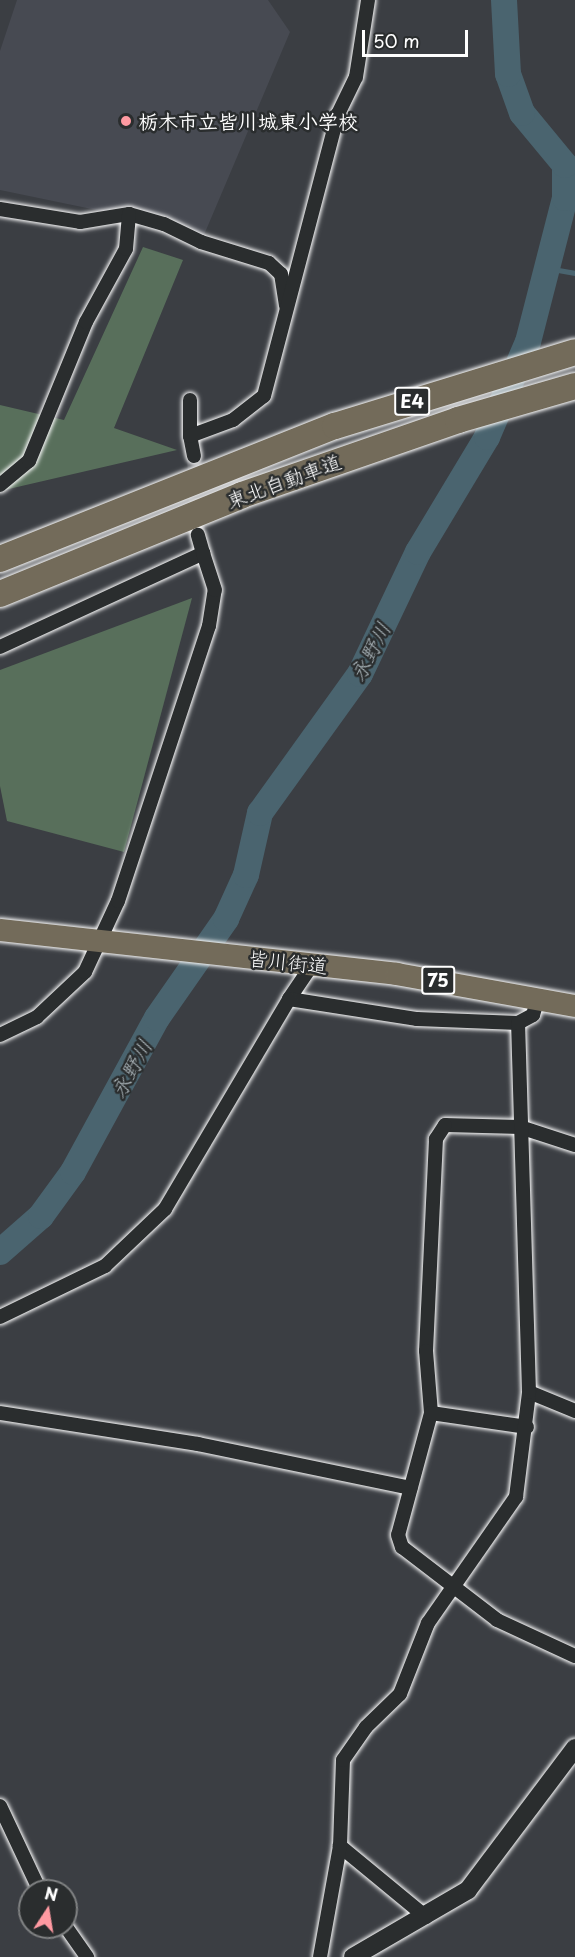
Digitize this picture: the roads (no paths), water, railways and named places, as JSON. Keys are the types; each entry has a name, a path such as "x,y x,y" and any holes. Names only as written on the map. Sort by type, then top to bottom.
{"highway":[{"name":"東北自動車道","path":"0,559 253,457 574,352"},
{"name":"東北自動車道","path":"0,594 242,495 566,389"}],"main road":[{"name":"皆川街道","path":"0,930 305,964 538,998 575,1006"}],"street":[{"path":"190,436 233,420 264,396 338,114 356,77 368,0"},
{"path":"0,209 80,222 129,214 269,263 281,274 286,313"},
{"path":"0,485 29,461 86,322 126,249 129,214"},
{"path":"190,400 190,436 194,456"},
{"path":"0,1035 37,1017 77,980 104,941 189,698 209,626 215,590 198,535"},
{"path":"0,647 202,553"},
{"path":"0,1317 105,1266 165,1209 289,999 305,964"},
{"path":"289,999 417,1018 518,1023 533,1015 538,998"},
{"path":"320,1957 340,1845 343,1760 366,1727 400,1694 428,1623 516,1497 527,1427 529,1392 520,1127 524,1066 518,1023"},
{"path":"575,1145 520,1127 446,1125 436,1139 426,1351 431,1413 398,1534 402,1547 497,1620 575,1656"},
{"path":"529,1392 575,1411"},
{"path":"0,1413 198,1444 410,1488"},
{"path":"431,1413 527,1427"},
{"path":"353,1957 426,1917 468,1890 575,1749"},
{"path":"0,1806 34,1879"},
{"path":"340,1845 426,1917"},
{"path":"74,1939 87,1957"}],"waterway":[{"name":"永野川","path":"0,1252 41,1216 73,1172 157,1018 226,919 246,875 260,813 360,674 418,552 487,437 528,342 565,198 565,165 522,113 508,74 504,0"},
{"path":"547,268 575,273"}],"tunnel":[{"path":"194,456 198,535"}],"place":[{"name":"栃木市立皆川城東小学校","path":"126,121"}]}
